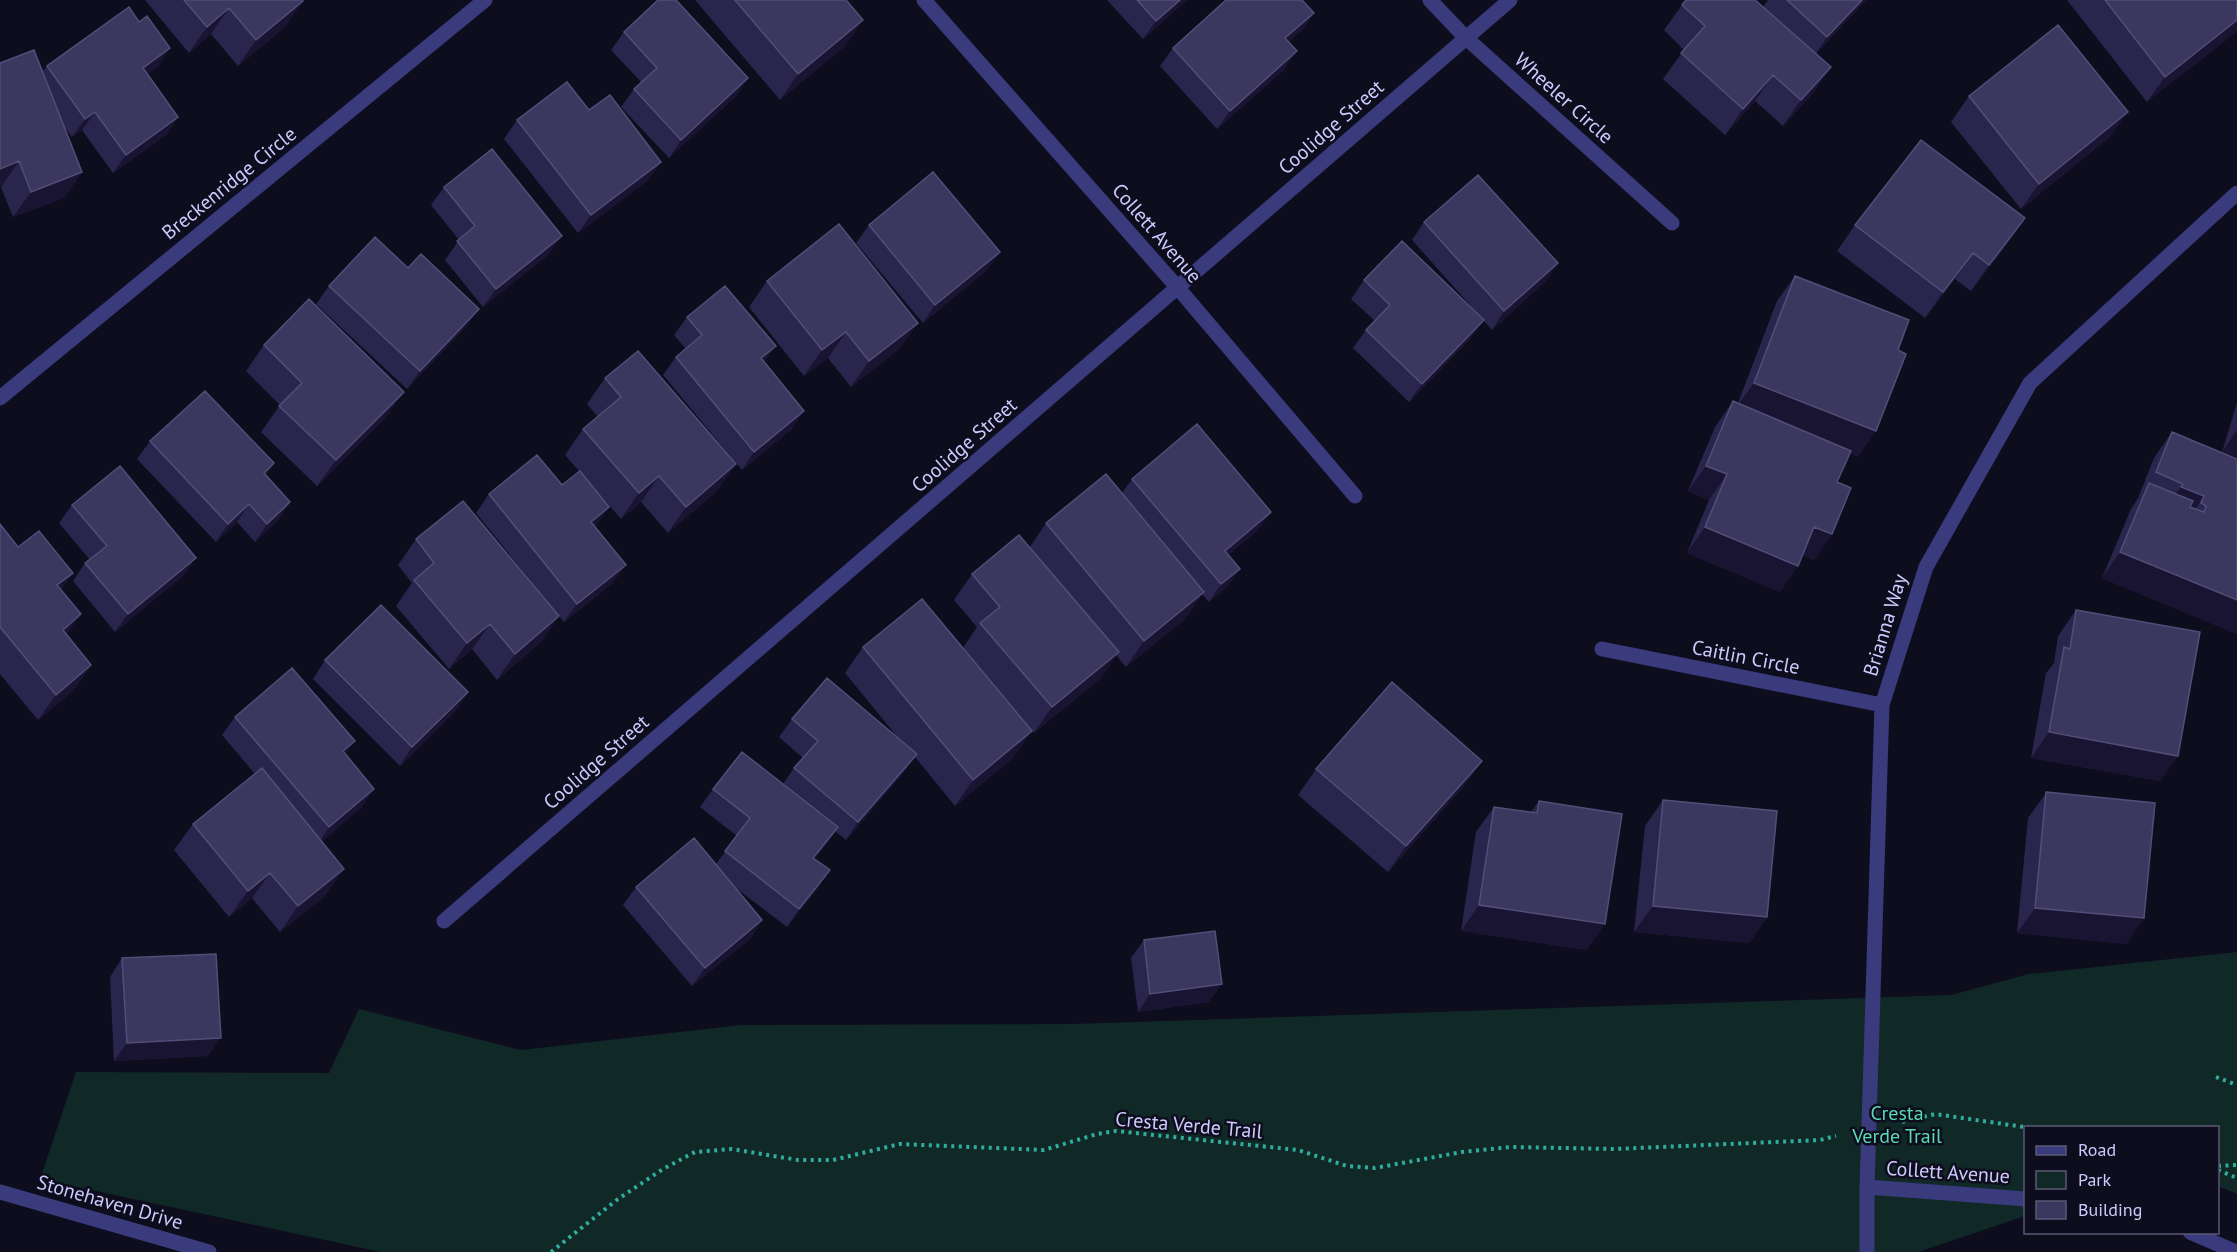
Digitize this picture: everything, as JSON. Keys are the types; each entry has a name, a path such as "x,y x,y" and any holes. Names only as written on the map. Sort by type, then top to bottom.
{"street":[{"name":"Breckenridge Circle","path":"0,398 485,0"},
{"name":"Collett Avenue","path":"924,0 1178,288 1355,496"},
{"name":"Wheeler Circle","path":"1430,0 1465,37 1672,223"},
{"name":"Coolidge Street","path":"444,921 1510,0"},
{"name":"Brianna Way","path":"1868,1252 1867,1187 1882,705 1926,567 2030,383 2237,193"},
{"name":"Caitlin Circle","path":"1602,649 1882,705"},
{"name":"Collett Avenue","path":"1867,1187 2024,1199"},
{"name":"Stonehaven Drive","path":"0,1192 209,1252"},
{"path":"2192,1234 2236,1252"}],"path":[{"path":"2216,1077 2237,1085"},
{"path":"1900,1122 1935,1114 2024,1127"},
{"name":"Cresta Verde Trail","path":"551,1252 663,1168 695,1152 732,1149 798,1160 833,1160 900,1144 1044,1150 1097,1134 1116,1131 1298,1150 1347,1166 1375,1168 1462,1152 1510,1147 1615,1149 1821,1140 1843,1135"},
{"path":"2219,1168 2237,1164"},
{"path":"2219,1169 2237,1178"}],"green space":[{"name":"Cresta Verde Trail","path":"2237,952 2237,1194 2219,1186 2219,1126 2024,1126 2024,1216 1918,1252 381,1252 40,1179 76,1072 329,1073 359,1009 521,1050 741,1025 1074,1024 1951,995 2029,974"}],"building":[{"path":"184,0 303,1 256,40 229,8 207,27"},
{"path":"658,0 676,0 748,78 681,140 634,89 657,68 624,32"},
{"path":"735,0 846,0 863,20 798,74"},
{"path":"1137,0 1180,0 1156,21"},
{"path":"1226,0 1302,0 1314,13 1285,38 1297,51 1230,111 1173,48"},
{"path":"1686,0 1755,0 1831,67 1801,100 1773,75 1743,109 1681,53 1705,26 1682,5"},
{"path":"1787,0 1862,0 1827,37"},
{"path":"2105,0 2237,0 2237,20 2165,77"},
{"path":"129,7 139,22 147,16 170,48 143,68 178,117 126,155 95,112 85,119 47,66"},
{"path":"2058,25 2128,112 2039,184 1969,96"},
{"path":"34,50 82,172 31,192 19,161 0,169 0,63"},
{"path":"567,82 589,110 610,95 661,162 591,215 517,120"},
{"path":"1921,140 2025,218 1989,265 1973,253 1943,292 1855,225"},
{"path":"492,149 562,236 496,289 457,241 475,226 444,187"},
{"path":"933,172 1000,252 935,305 869,225"},
{"path":"1478,175 1558,263 1504,311 1424,222"},
{"path":"839,224 918,323 869,361 846,332 822,350 767,281"},
{"path":"375,237 408,268 421,254 479,309 420,371 329,286"},
{"path":"1402,241 1484,320 1422,384 1366,330 1390,305 1364,280"},
{"path":"1795,276 1909,320 1898,350 1906,354 1876,431 1754,383"},
{"path":"725,286 776,346 761,358 804,411 754,452 676,357 702,335 687,317"},
{"path":"309,299 404,392 336,460 279,406 302,383 264,345"},
{"path":"638,351 736,464 686,507 659,476 639,493 583,429 621,397 605,378"},
{"path":"205,391 274,463 264,473 290,502 267,524 249,504 228,524 150,441"},
{"path":"1733,401 1851,451 1837,482 1851,488 1832,534 1814,527 1798,566 1705,527 1727,474 1706,466"},
{"path":"1197,424 1271,512 1225,551 1240,569 1221,584 1132,479"},
{"path":"2172,432 2237,459 2237,600 2120,552 2149,483 2193,501 2190,507 2204,512 2206,506 2201,503 2204,496 2181,487 2183,484 2156,472"},
{"path":"537,455 562,485 580,471 609,507 591,522 626,565 577,604 489,494"},
{"path":"120,466 196,558 128,614 85,563 107,546 72,505"},
{"path":"1106,474 1204,592 1144,641 1046,523"},
{"path":"463,501 559,616 515,654 490,624 467,643 414,580 434,563 416,539"},
{"path":"0,524 18,547 39,531 73,573 57,585 81,614 63,630 91,665 56,695 0,627"},
{"path":"1019,535 1119,652 1052,707 980,623 1000,607 972,574"},
{"path":"922,599 1032,731 973,780 863,647"},
{"path":"381,605 468,692 412,747 325,660"},
{"path":"2076,610 2200,632 2178,756 2049,732 2064,647 2070,649"},
{"path":"292,668 355,741 343,751 374,789 329,827 235,717"},
{"path":"827,678 917,754 858,822 794,768 818,741 792,719"},
{"path":"1392,682 1482,761 1406,846 1316,769"},
{"path":"742,752 838,827 813,858 830,870 799,909 725,851 750,818 713,789"},
{"path":"262,768 344,869 298,906 270,873 248,891 193,824"},
{"path":"2046,792 2155,803 2144,918 2035,908"},
{"path":"1663,800 1777,811 1767,917 1653,906"},
{"path":"1539,801 1622,814 1605,924 1479,905 1494,807 1537,813"},
{"path":"694,838 762,920 705,968 636,887"},
{"path":"1215,931 1222,984 1150,994 1144,940"},
{"path":"216,954 221,1038 127,1043 122,958"}]}
